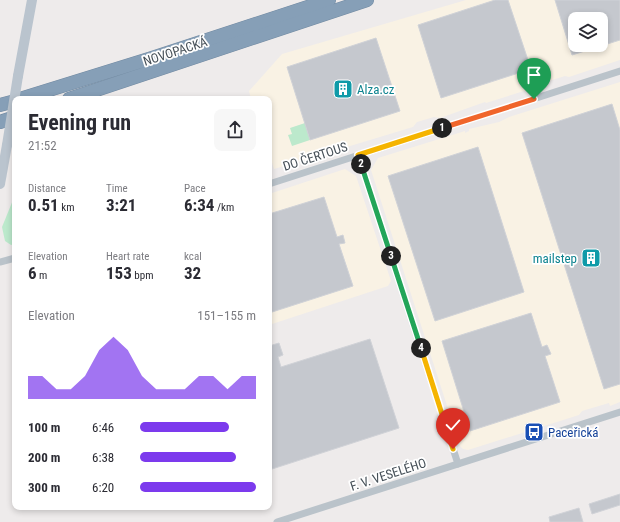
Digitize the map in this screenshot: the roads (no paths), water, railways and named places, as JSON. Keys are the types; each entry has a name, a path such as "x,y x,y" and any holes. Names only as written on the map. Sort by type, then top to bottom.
{"highway":[{"name":"NOVOPACKÁ","path":"30,96 329,0"},
{"name":"NOVOPACKÁ","path":"79,96 367,0"},
{"path":"0,105 12,102"},
{"path":"0,122 12,118"}],"street":[{"path":"15,96 32,0"},
{"name":"DO ČERTOUS","path":"272,183 620,71"},
{"path":"0,184 12,114"},
{"path":"358,155 458,464"},
{"path":"0,262 12,259"},
{"name":"F. V. VESELÉHO","path":"277,522 620,412"}],"place":[{"name":"Alza.cz","path":"343,89"},
{"name":"mailstep","path":"591,258"},
{"name":"Paceřická","path":"534,432"}]}
